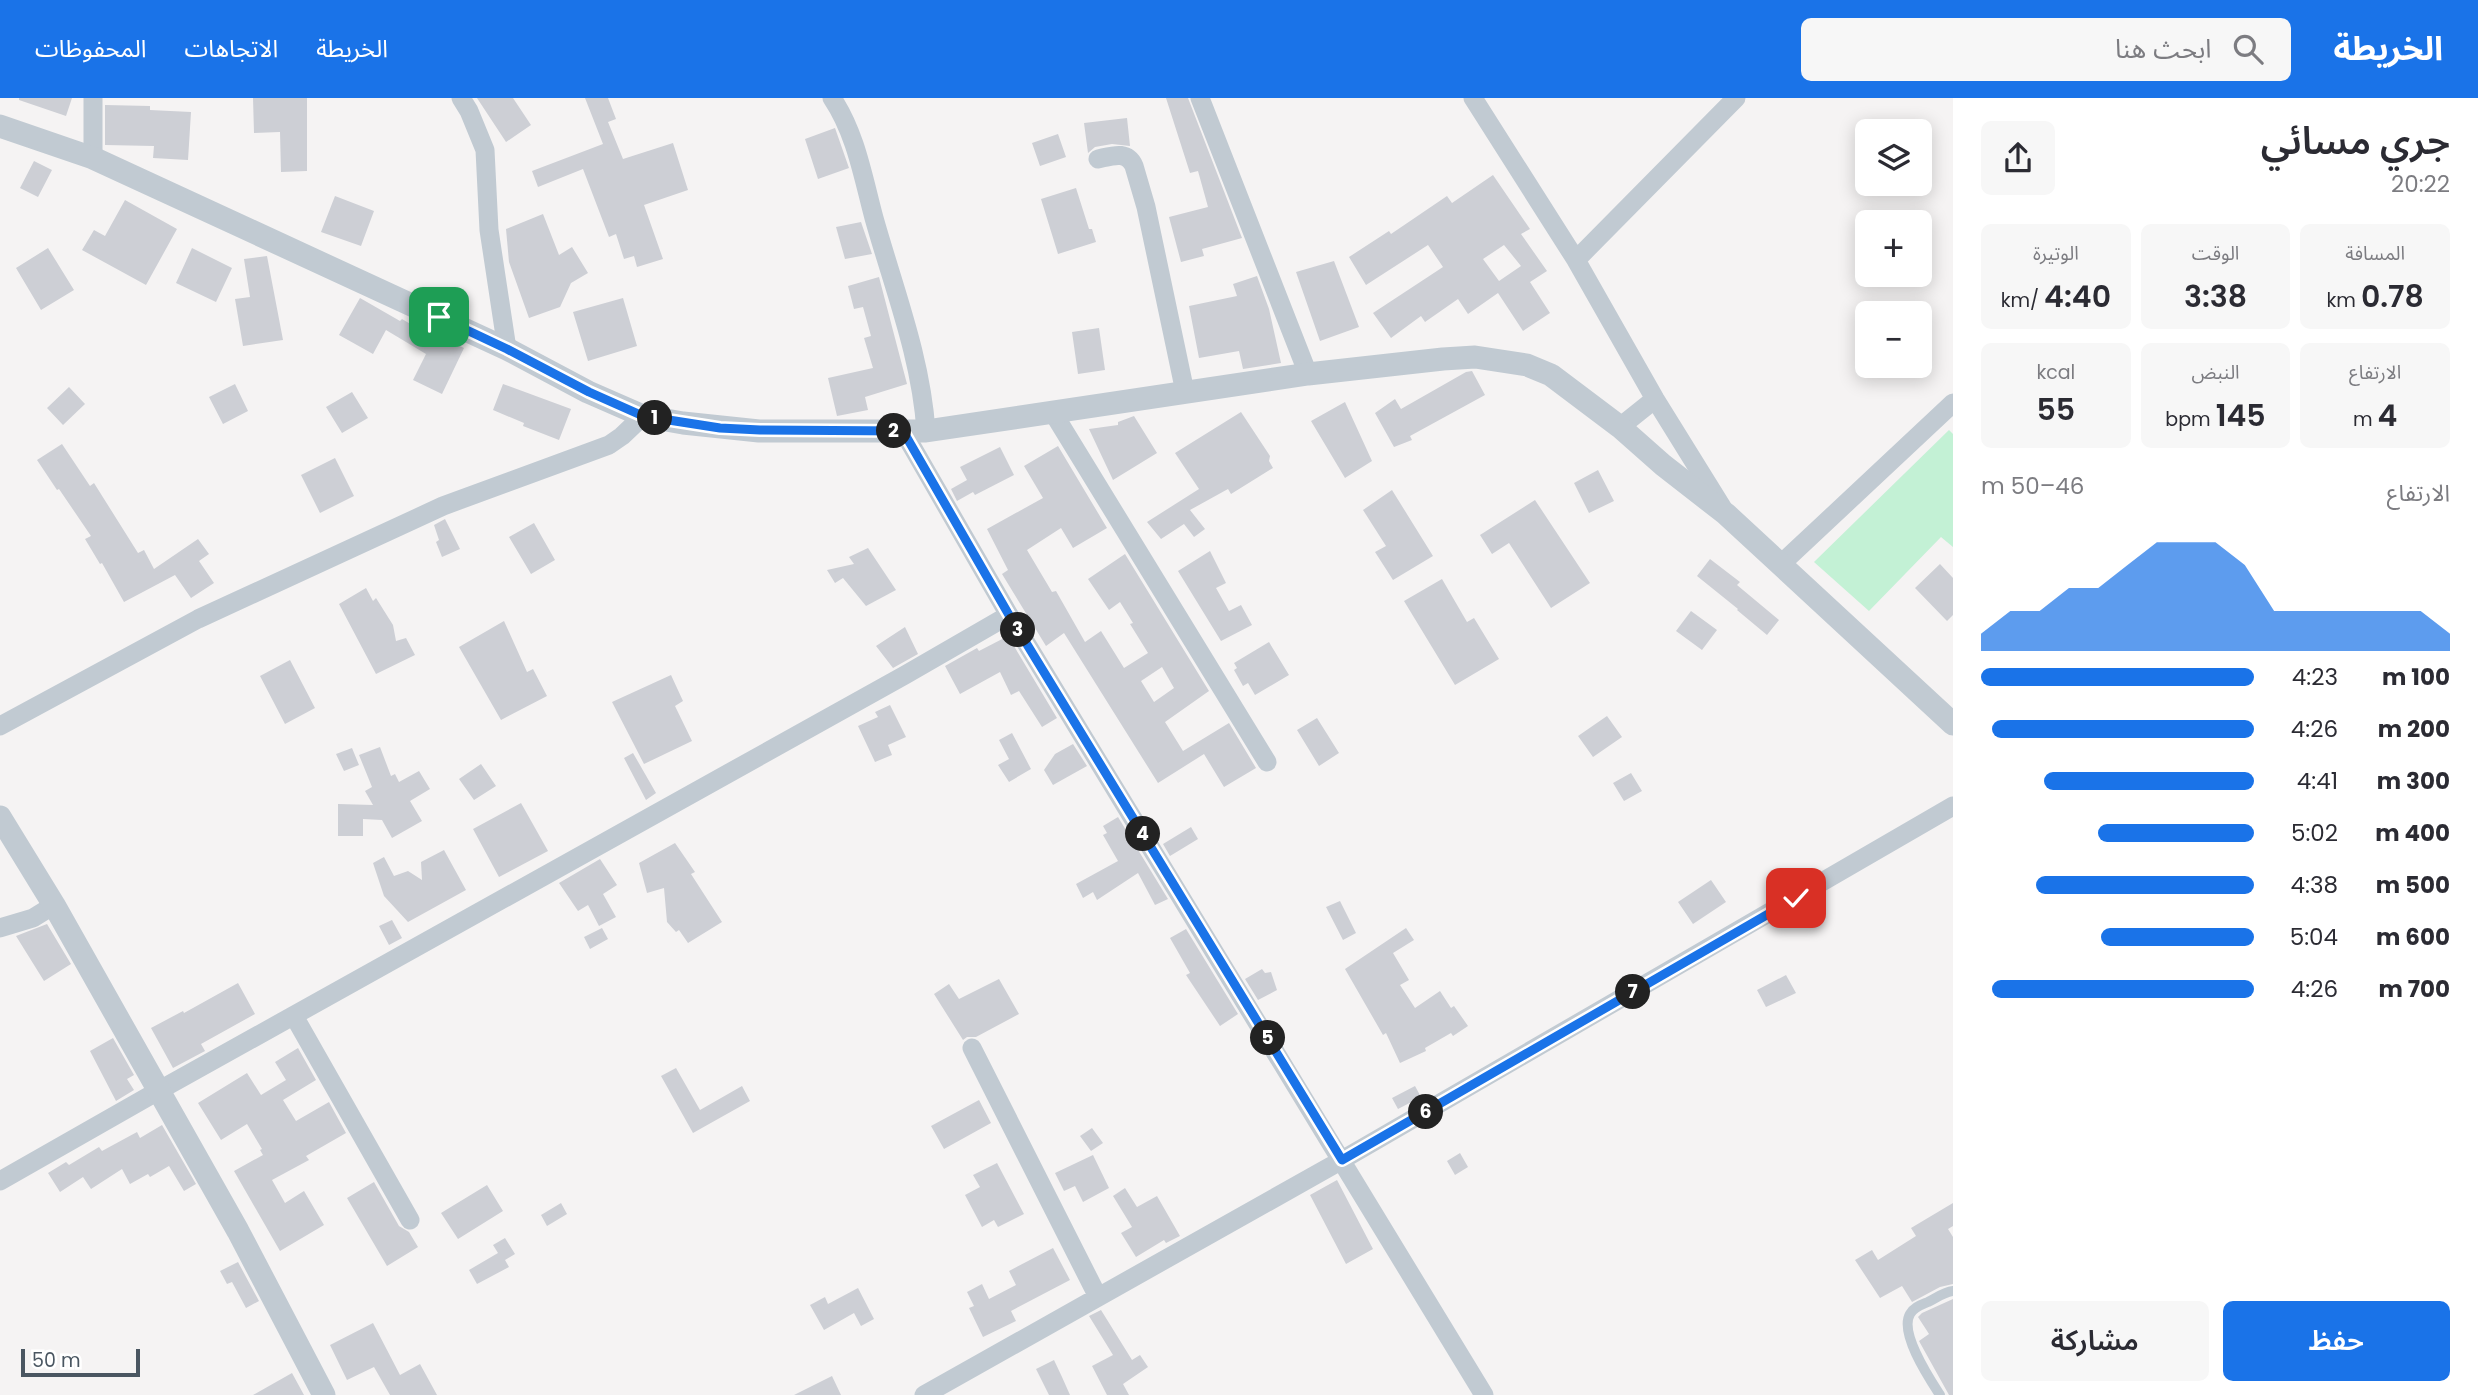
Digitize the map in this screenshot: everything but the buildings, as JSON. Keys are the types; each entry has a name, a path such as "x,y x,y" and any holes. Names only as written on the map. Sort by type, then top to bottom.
{"street":[{"path":"93,98 93,158"},
{"path":"461,98 485,150 489,230 507,349"},
{"path":"832,98 845,117 862,166 924,396 926,430"},
{"path":"1200,98 1308,374"},
{"path":"1473,98 1576,260 1655,400 1726,514"},
{"path":"1576,260 1736,98"},
{"path":"2,129 93,158 507,349 589,392 643,416 720,428 926,430 1308,374 1443,359 1475,357 1502,359 1527,365 1551,375 1620,426 1663,465 1726,514 1953,724"},
{"path":"1098,159 1121,155 1132,160 1135,166 1185,392"},
{"path":"1620,426 1655,400"},
{"path":"1780,565 1953,403"},
{"path":"1052,411 1267,762"},
{"path":"0,726 152,643 255,592 443,506 609,444 643,416"},
{"path":"903,431 1009,615 1484,1395"},
{"path":"0,1181 1009,615"},
{"path":"924,1395 1342,1160 1953,806"},
{"path":"0,817 54,905 238,1231 324,1395"},
{"path":"0,928 33,918 54,905"},
{"path":"294,1016 410,1220"},
{"path":"972,1048 1098,1297"}],"lane":[{"path":"1940,1395 1907,1331 1908,1320 1912,1310 1953,1291"}],"green space":[{"path":"1949,430 1953,434 1953,547 1941,537 1869,611 1814,562"}],"route":[{"path":"439,317 643,416 720,428 903,431 1009,615 1342,1160 1796,898"}]}
